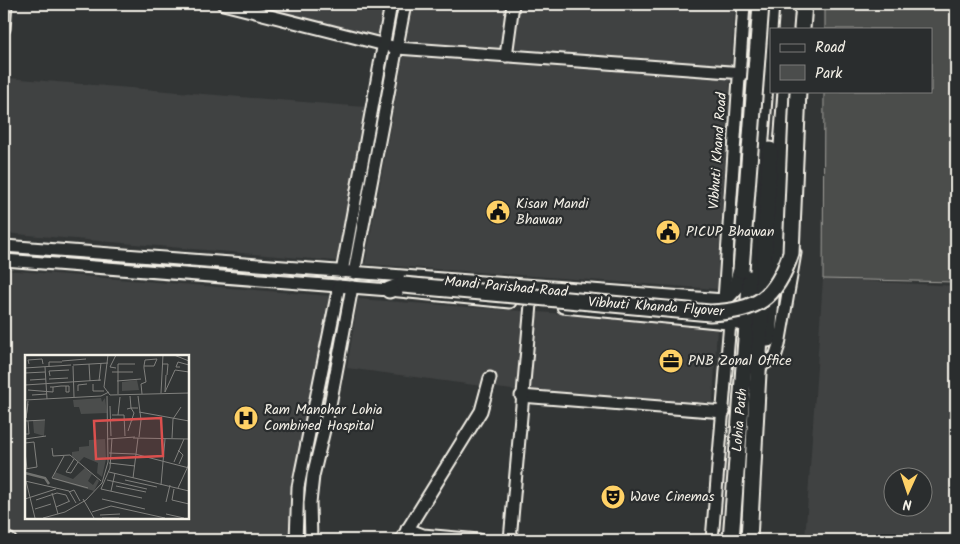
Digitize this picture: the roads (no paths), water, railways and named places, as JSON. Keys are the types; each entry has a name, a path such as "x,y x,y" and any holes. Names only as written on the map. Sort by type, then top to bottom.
{"main road":[{"path":"724,300 736,287 741,270 761,4"},
{"name":"Lohia Path","path":"731,540 771,4"},
{"path":"780,28 782,4"},
{"path":"792,28 794,4"},
{"path":"802,28 804,4"},
{"name":"Lohia Path","path":"749,540 774,92"},
{"path":"759,351 766,344 770,333 786,92"},
{"name":"Vibhuti Khanda Flyover","path":"396,288 710,313 732,312 754,305 766,298 784,273 791,253 798,92"}],"street":[{"path":"4,29 6,4"},
{"path":"223,4 397,48 766,74"},
{"path":"342,272 391,4"},
{"path":"354,273 405,4"},
{"path":"506,56 513,4"},
{"name":"Vibhuti Khand Road","path":"724,300 744,4"},
{"path":"810,28 811,4"},
{"path":"758,376 775,357 790,291 799,211 806,92"},
{"path":"4,246 724,300"},
{"name":"Mandi Parishad Road","path":"4,260 352,287 396,288 531,304 748,324"},
{"path":"296,540 298,487 339,286"},
{"path":"310,540 310,503 352,287"},
{"path":"684,319 686,297"},
{"path":"510,540 521,396 531,304"},
{"path":"712,540 730,322"},
{"path":"401,540 481,411 490,378"},
{"path":"521,396 724,412"},
{"path":"306,452 322,438"},
{"path":"306,452 318,458"},
{"path":"407,529 423,535 479,540"},
{"path":"4,537 10,540"}],"place":[{"name":"Kisan Mandi Bhawan","path":"498,212"},
{"name":"PICUP Bhawan","path":"668,232"},
{"name":"PNB Zonal Office","path":"671,361"},
{"name":"Ram Manohar Lohia Combined Hospital","path":"246,418"},
{"name":"Wave Cinemas","path":"613,497"}]}
